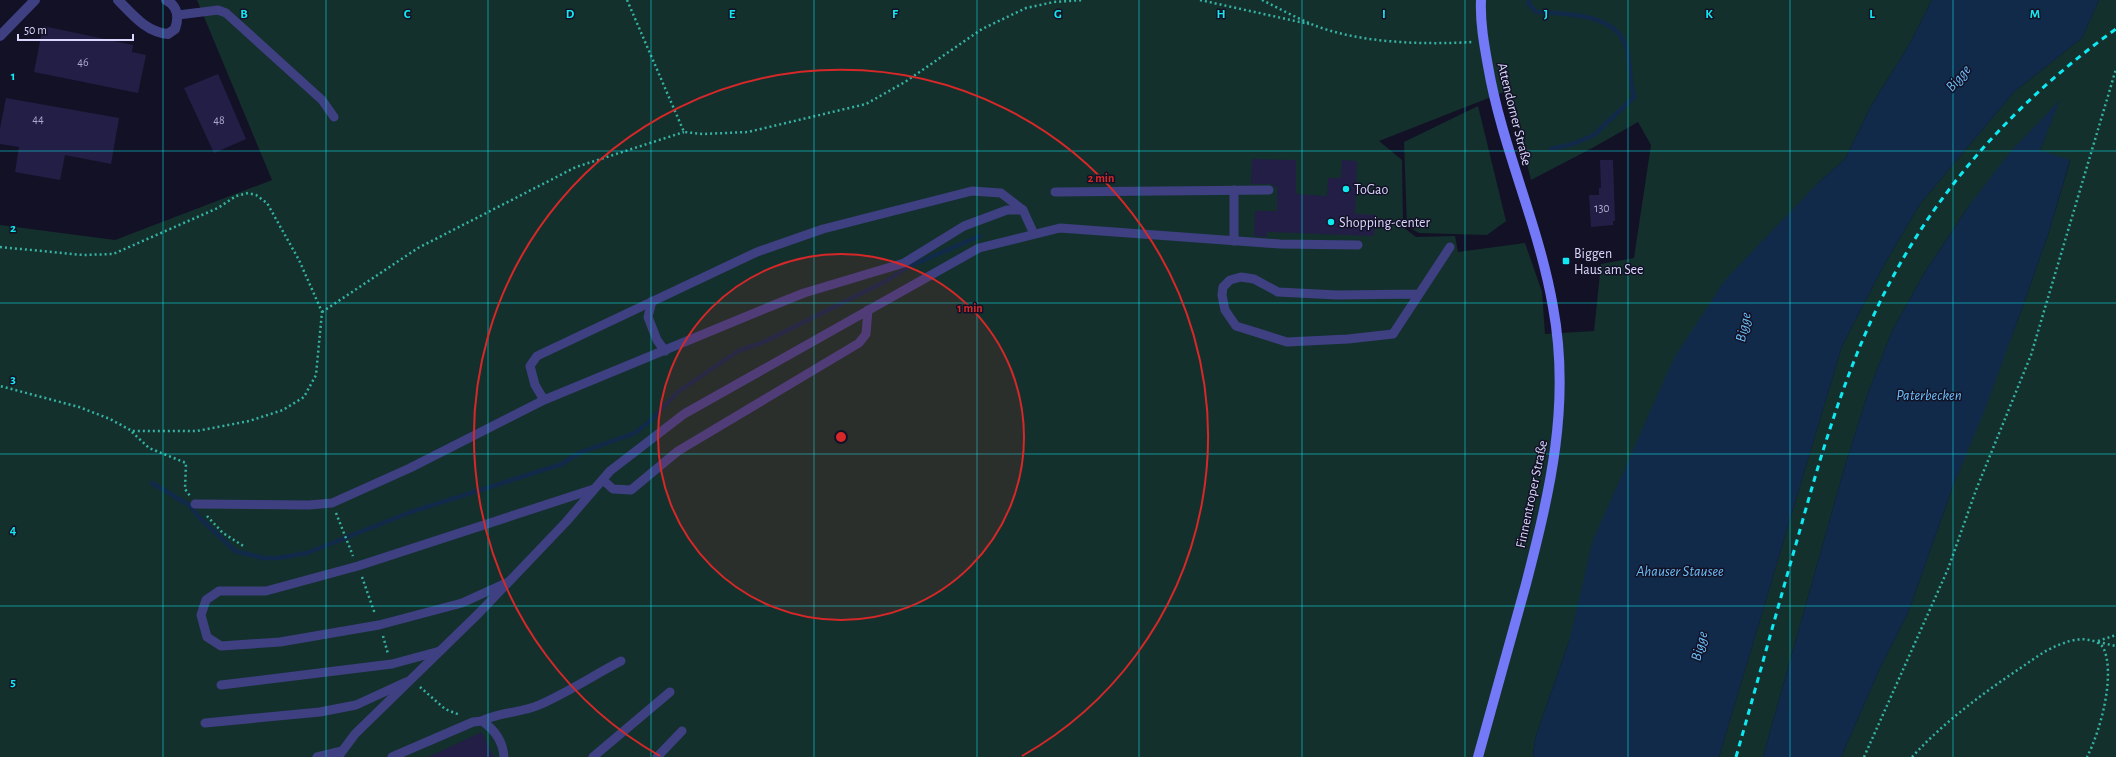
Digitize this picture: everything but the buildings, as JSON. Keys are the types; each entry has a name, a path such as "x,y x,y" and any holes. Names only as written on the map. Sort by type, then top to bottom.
{"main road":[{"name":"Attendorner Straße","path":"1481,0 1483,41 1493,92 1509,154 1535,233"},
{"name":"Finnentroper Straße","path":"1478,757 1550,490 1557,440 1561,388 1557,334 1550,290 1535,233"}],"street":[{"path":"0,36 35,0"},
{"path":"118,0 146,27 158,33 168,34 174,29 178,15 174,6 166,0"}],"lane":[{"path":"178,15 218,10 226,13 322,100 334,117"},
{"path":"1234,190 1234,241"},
{"path":"1055,192 1268,190"},
{"path":"544,400 535,384 530,366 537,356 756,252 823,229 972,191 1001,193 1023,210 1034,234"},
{"path":"195,504 309,505 332,503 410,468 544,400 804,294 904,263 964,226 1007,210 1023,210"},
{"path":"317,757 340,754 355,734 441,651 566,522 610,471 684,414 979,248 1060,228 1280,244 1358,245"},
{"path":"1419,294 1337,295 1278,292 1254,279 1241,277 1230,280 1223,287 1222,295 1224,310 1236,326 1287,342 1348,339 1393,334 1419,294 1450,246"},
{"path":"652,301 648,317 657,340 665,351"},
{"path":"603,480 613,489 631,490 678,451 859,344 866,334 868,310"},
{"path":"510,580 462,603 380,625 280,642 221,646 207,637 201,615 206,600 219,591 266,591 358,566 595,489"},
{"path":"221,685 392,664 441,651"},
{"path":"392,757 490,716 510,714 538,705 621,661"},
{"path":"205,723 320,712 356,705 411,680"},
{"path":"593,757 670,692"},
{"path":"477,721 490,726 503,745 504,757"},
{"path":"657,757 682,731"}],"path":[{"path":"627,0 684,132"},
{"path":"322,312 418,248 576,167 684,132 703,134 748,132 821,116 866,104 905,82 982,29 1026,8 1054,2 1083,0"},
{"path":"1200,0 1312,24 1366,39 1453,43 1483,41"},
{"path":"1262,0 1312,24"},
{"path":"1864,757 1948,570 1976,490 2031,355 2040,330 2116,69"},
{"path":"0,247 83,255 113,254 218,208 236,196 248,193 256,195 267,203 292,247 322,312 316,375 304,397 283,410 249,421 197,431 132,431"},
{"path":"0,386 79,407 110,419 132,431 150,448 186,463 185,489 195,504 223,533 245,547"},
{"path":"332,503 347,543"},
{"path":"2098,641 2116,635"},
{"path":"1912,757 1961,711 2036,658 2065,642 2080,639 2098,641 2116,646"},
{"path":"2098,641 2110,657"},
{"path":"411,680 445,709 477,721"},
{"path":"2087,757 2108,710"}],"green space":[{"path":"197,0 1932,0 1909,45 1871,106 1845,159 1817,184 1569,641 1535,739 1533,757 0,757 0,225 115,240 272,180","holes":["1509,90 1531,180 1638,122 1651,145 1634,258 1601,264 1594,331 1545,334 1542,292 1525,243 1458,252 1455,236 1416,237 1403,227 1402,160 1379,141"]},
{"path":"2099,0 2116,0 2116,757 1841,757 1881,666 1908,613 1953,486 2016,325 2048,235 2070,161 2040,150 2059,101 1968,207 1925,272 1892,331 1868,393 1844,469 1763,757 1719,757 1842,346 1884,265 1920,204 2014,92 2082,38"},
{"path":"1478,106 1506,221 1487,235 1419,233 1407,226 1404,142"}],"water":[{"name":"Ahauser Stausee","path":"1932,0 2099,0 2082,38 2014,92 1920,204 1884,265 1842,346 1719,757 1533,757 1535,739 1569,641 1593,540 1674,358 1725,280 1817,184 1845,159 1871,106 1909,45"},
{"name":"Paterbecken","path":"2060,100 2040,150 2070,160 2048,235 1984,412 1953,486 1908,613 1881,666 1841,757 1763,757 1844,469 1868,393 1892,331 1925,272 1968,207 2011,151"}],"waterway":[{"path":"1529,0 1528,3 1536,12 1576,15 1602,22 1613,28 1622,37 1628,55 1631,85 1634,97 1594,135 1573,144 1551,149"},
{"path":"152,483 189,505 200,518 235,551 264,558 278,558 307,553 411,512 562,464 579,453 635,433 649,422 678,392 738,351 764,342 884,282 910,266 980,236"}],"railway":[{"path":"1736,757 1808,501 1830,429 1855,358 1886,290 1904,257 1925,224 1972,161 1998,132 2054,78 2116,29"}],"place":[{"name":"ToGao","path":"1346,189"},
{"name":"Shopping-center","path":"1331,222"},
{"name":"Biggen Haus am See","path":"1566,261"}],"water label":[{"name":"Bigge","path":"1958,78"},
{"name":"Bigge","path":"1743,327"},
{"name":"Bigge","path":"1699,646"}]}
